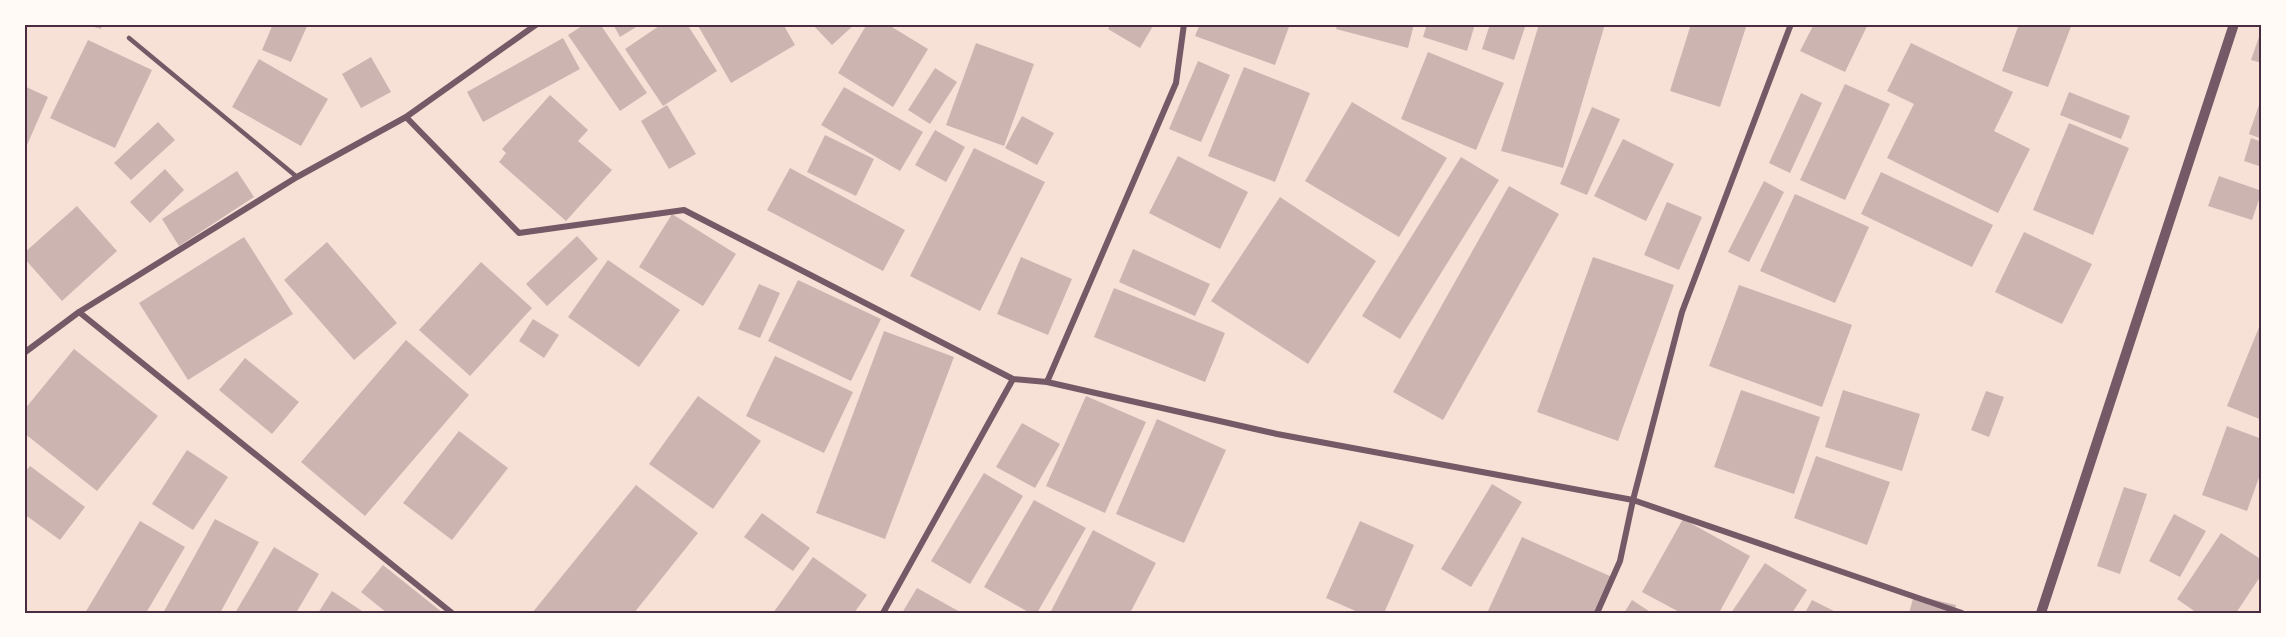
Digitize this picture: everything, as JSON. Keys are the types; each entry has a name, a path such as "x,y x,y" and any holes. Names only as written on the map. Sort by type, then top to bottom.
{"street":[{"path":"24,353 79,312 297,177 406,117 537,24"},
{"path":"1047,382 1176,83 1184,24"},
{"path":"1597,613 1620,561 1633,500 1682,312 1791,24"},
{"path":"2041,613 2234,24"},
{"path":"406,117 519,233 684,210 1013,379 1047,382 1277,435 1633,500 1962,613"},
{"path":"79,312 452,613"},
{"path":"883,613 1013,379"}],"lane":[{"path":"129,38 297,177"}],"building":[{"path":"83,24 102,24 101,29"},
{"path":"273,24 308,24 291,62 262,50"},
{"path":"585,24 600,24 647,93 620,111 568,35"},
{"path":"613,24 641,24 620,37"},
{"path":"662,24 687,24 717,71 663,106 625,49"},
{"path":"697,24 783,24 795,45 731,83"},
{"path":"812,24 855,24 832,45"},
{"path":"867,24 887,24 928,49 893,107 838,73"},
{"path":"1111,24 1149,24 1153,26 1140,48 1108,29"},
{"path":"1200,24 1290,24 1275,65 1195,36"},
{"path":"1338,24 1414,24 1408,48 1336,29"},
{"path":"1427,24 1475,24 1467,51 1423,37"},
{"path":"1490,24 1526,24 1514,60 1482,49"},
{"path":"1539,24 1605,24 1563,168 1501,151"},
{"path":"1691,24 1747,24 1720,107 1670,91"},
{"path":"1814,24 1868,24 1845,72 1800,51"},
{"path":"2019,24 2072,24 2048,87 2002,71"},
{"path":"2262,28 2262,63 2251,60"},
{"path":"563,38 580,69 483,122 467,92"},
{"path":"88,40 152,70 115,148 50,118"},
{"path":"976,43 1034,64 1004,146 946,125"},
{"path":"1911,43 2013,92 1994,131 2030,149 1998,213 1887,158 1914,104 1887,91"},
{"path":"1428,52 1504,83 1476,150 1401,119"},
{"path":"371,57 391,92 361,108 342,74"},
{"path":"259,59 328,99 301,146 232,107"},
{"path":"1198,61 1230,75 1201,142 1169,129"},
{"path":"1244,67 1310,93 1275,182 1208,156"},
{"path":"935,68 957,82 930,124 908,110"},
{"path":"1845,84 1890,104 1845,200 1800,180"},
{"path":"24,86 48,97 24,152"},
{"path":"844,87 923,132 900,171 821,125"},
{"path":"2069,92 2130,116 2121,139 2060,115"},
{"path":"1801,93 1822,103 1790,173 1769,163"},
{"path":"550,95 588,130 578,141 612,170 566,221 499,162 506,153 502,149"},
{"path":"2262,96 2262,139 2249,134"},
{"path":"1352,102 1447,158 1399,237 1305,181"},
{"path":"667,105 696,154 669,169 641,121"},
{"path":"1592,107 1620,119 1587,195 1560,184"},
{"path":"1022,116 1054,133 1037,165 1005,148"},
{"path":"158,122 175,140 131,180 114,163"},
{"path":"2069,123 2129,148 2093,235 2033,210"},
{"path":"935,130 965,147 946,182 915,165"},
{"path":"825,135 874,159 856,196 807,172"},
{"path":"2251,138 2262,142 2262,167 2244,161"},
{"path":"1623,139 1674,164 1646,221 1594,196"},
{"path":"974,148 1045,182 980,311 910,276"},
{"path":"1178,156 1248,192 1220,249 1149,213"},
{"path":"1461,157 1499,180 1400,339 1362,316"},
{"path":"790,168 905,230 883,271 767,210"},
{"path":"165,169 184,190 150,223 130,202"},
{"path":"237,171 254,197 179,246 162,219"},
{"path":"1881,172 1993,225 1972,267 1861,214"},
{"path":"2219,176 2262,191 2252,220 2208,206"},
{"path":"1764,181 1784,192 1749,262 1728,252"},
{"path":"1509,186 1559,214 1443,420 1393,392"},
{"path":"1795,194 1869,227 1835,303 1760,271"},
{"path":"1280,197 1376,261 1308,364 1211,301"},
{"path":"1667,202 1702,217 1679,270 1644,255"},
{"path":"77,206 117,251 62,301 24,258 24,253"},
{"path":"672,214 736,254 703,306 639,267"},
{"path":"2024,232 2092,264 2062,324 1995,292"},
{"path":"577,236 598,259 547,306 526,284"},
{"path":"244,237 293,314 188,380 139,303"},
{"path":"327,242 397,323 354,360 284,280"},
{"path":"1133,249 1210,284 1195,316 1119,282"},
{"path":"1021,257 1072,279 1048,335 997,314"},
{"path":"1593,257 1674,285 1618,441 1537,412"},
{"path":"608,260 680,310 639,367 568,317"},
{"path":"481,262 532,308 470,376 419,330"},
{"path":"798,280 881,319 851,381 768,341"},
{"path":"759,284 780,293 760,338 738,329"},
{"path":"1739,285 1852,325 1822,407 1709,366"},
{"path":"1114,288 1225,333 1205,382 1094,337"},
{"path":"533,319 559,335 544,358 519,341"},
{"path":"2262,320 2262,420 2227,406"},
{"path":"884,331 954,357 885,539 816,513"},
{"path":"406,340 469,395 365,516 301,462"},
{"path":"74,349 158,416 97,491 24,433 24,410"},
{"path":"775,356 853,392 824,453 746,416"},
{"path":"245,358 299,402 272,434 219,390"},
{"path":"1741,390 1820,417 1794,494 1714,467"},
{"path":"1843,390 1920,414 1902,471 1825,447"},
{"path":"1986,391 2004,397 1989,437 1971,430"},
{"path":"698,396 761,441 713,509 649,464"},
{"path":"1086,396 1146,422 1105,513 1046,486"},
{"path":"1157,419 1226,450 1184,543 1116,514"},
{"path":"1022,423 1060,444 1035,488 996,467"},
{"path":"2227,426 2262,439 2262,469 2247,511 2202,495"},
{"path":"459,431 508,468 452,540 403,503"},
{"path":"187,450 228,477 193,530 152,504"},
{"path":"1816,456 1890,482 1867,545 1794,518"},
{"path":"30,466 85,507 60,540 24,514 24,473"},
{"path":"984,473 1023,496 970,584 931,561"},
{"path":"1492,484 1522,502 1471,587 1441,569"},
{"path":"636,485 698,533 634,613 532,613"},
{"path":"2124,487 2147,494 2120,574 2097,566"},
{"path":"1034,500 1086,528 1037,613 1030,613 984,587"},
{"path":"762,513 810,548 793,571 744,537"},
{"path":"2174,514 2206,531 2180,577 2149,561"},
{"path":"215,519 259,542 220,613 163,613"},
{"path":"1683,519 1750,556 1719,613 1681,613 1642,592"},
{"path":"140,521 185,547 146,613 85,613"},
{"path":"1360,521 1414,545 1384,613 1360,613 1326,598"},
{"path":"1093,530 1156,563 1130,613 1050,613"},
{"path":"2221,533 2262,560 2262,574 2236,613 2197,613 2177,599"},
{"path":"1522,537 1612,577 1595,613 1487,613"},
{"path":"274,547 319,574 296,613 235,613"},
{"path":"813,557 867,595 854,613 773,613"},
{"path":"1765,563 1807,590 1792,613 1731,613"},
{"path":"383,565 443,613 387,613 361,592"},
{"path":"917,588 962,613 902,613"},
{"path":"332,591 365,613 318,613"},
{"path":"1914,595 1956,605 1954,613 1909,613"},
{"path":"1632,600 1652,613 1624,613"},
{"path":"1812,600 1838,613 1805,613"}]}
